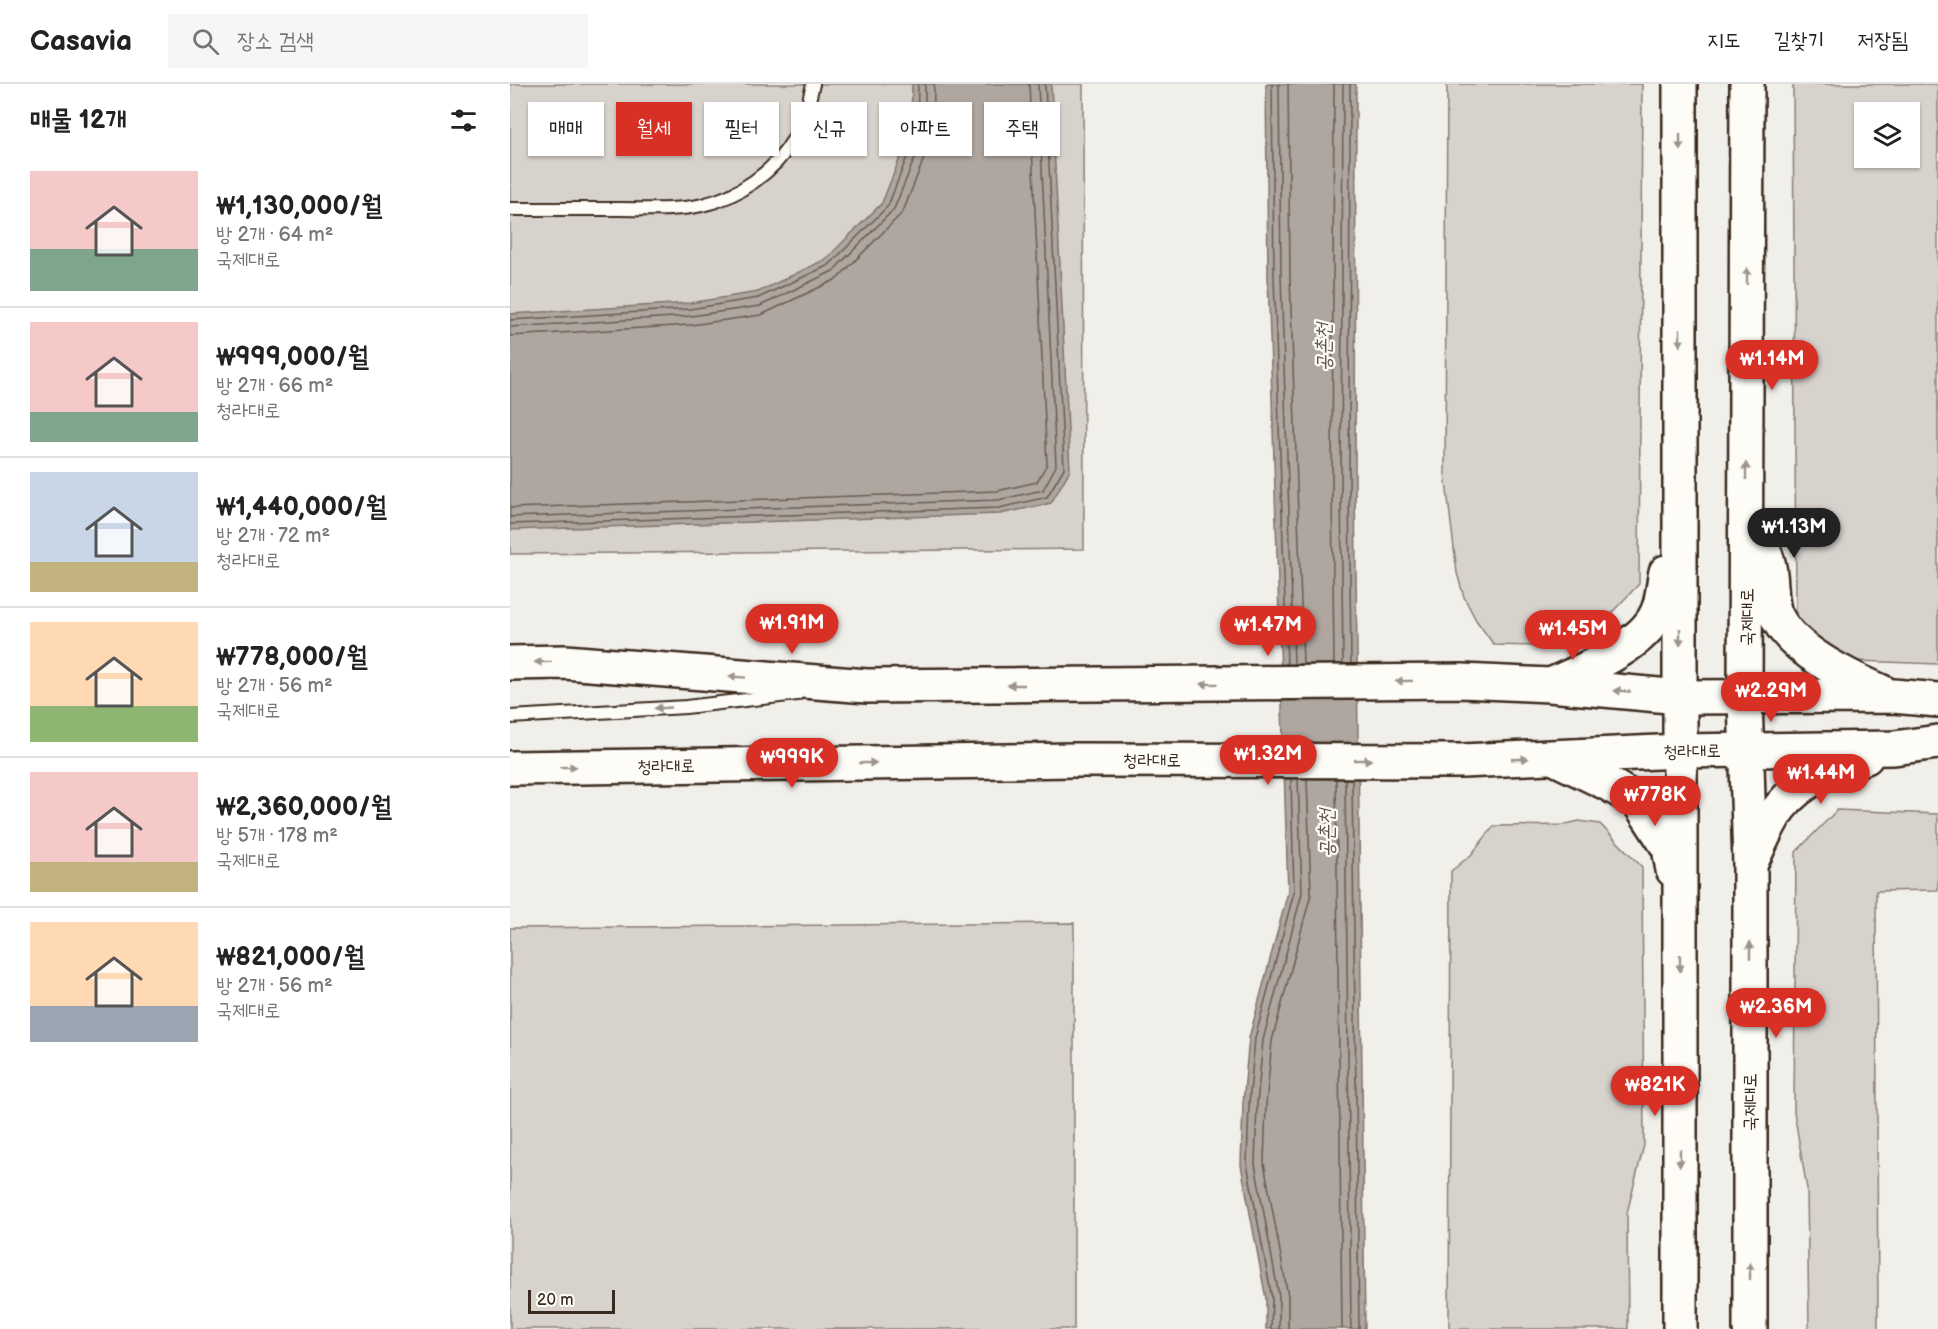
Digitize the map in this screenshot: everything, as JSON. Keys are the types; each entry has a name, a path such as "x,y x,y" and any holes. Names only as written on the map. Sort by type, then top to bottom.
{"main road":[{"path":"1680,84 1680,1329"},
{"name":"국제대로","path":"1747,84 1745,697 1750,865 1750,1329"},
{"path":"1550,685 1608,658 1641,634 1657,614 1680,502"},
{"path":"1746,513 1769,564 1774,612 1786,631 1824,664 1856,681 1893,696"},
{"path":"510,663 565,662 867,686 1462,681 1550,685 1680,697 1893,696 1938,700"},
{"name":"청라대로","path":"510,768 1074,760 1462,761 1680,751 1894,748 1938,742"},
{"path":"1750,865 1781,807 1810,780 1834,767 1894,748"},
{"path":"1554,757 1640,802 1669,848 1680,904"}],"lane":[{"path":"510,209 672,209 702,205 727,196 752,184 793,141 805,114 813,84"},
{"path":"510,717 686,707 867,686"}],"shaded area":[{"path":"510,84 1083,84 1084,549 510,554"},
{"path":"1447,84 1642,84 1639,584 1579,647 1494,645 1476,620 1464,597 1457,573 1445,474"},
{"path":"1793,84 1938,84 1938,664 1857,661 1831,657 1802,627 1796,611"},
{"path":"1837,810 1938,814 1938,890 1876,891 1878,1329 1809,1329 1807,1189 1794,1112 1796,852"},
{"path":"1579,821 1600,824 1642,867 1644,1145 1627,1213 1628,1329 1449,1329 1451,871 1471,855 1494,826 1562,825"},
{"path":"1074,923 1074,1329 510,1329 510,928"}],"water":[{"path":"912,84 1051,84 1052,102 984,102 984,156 1055,156 1070,470 1051,503 1000,514 510,530 510,314 690,303 758,292 826,259 882,203 901,156 972,156 972,102 912,102"},
{"name":"공촌천","path":"1266,84 1356,84 1355,486 1365,1329 1266,1329 1266,1299 1241,1165 1243,1103 1249,1038 1288,892 1268,276"}]}
